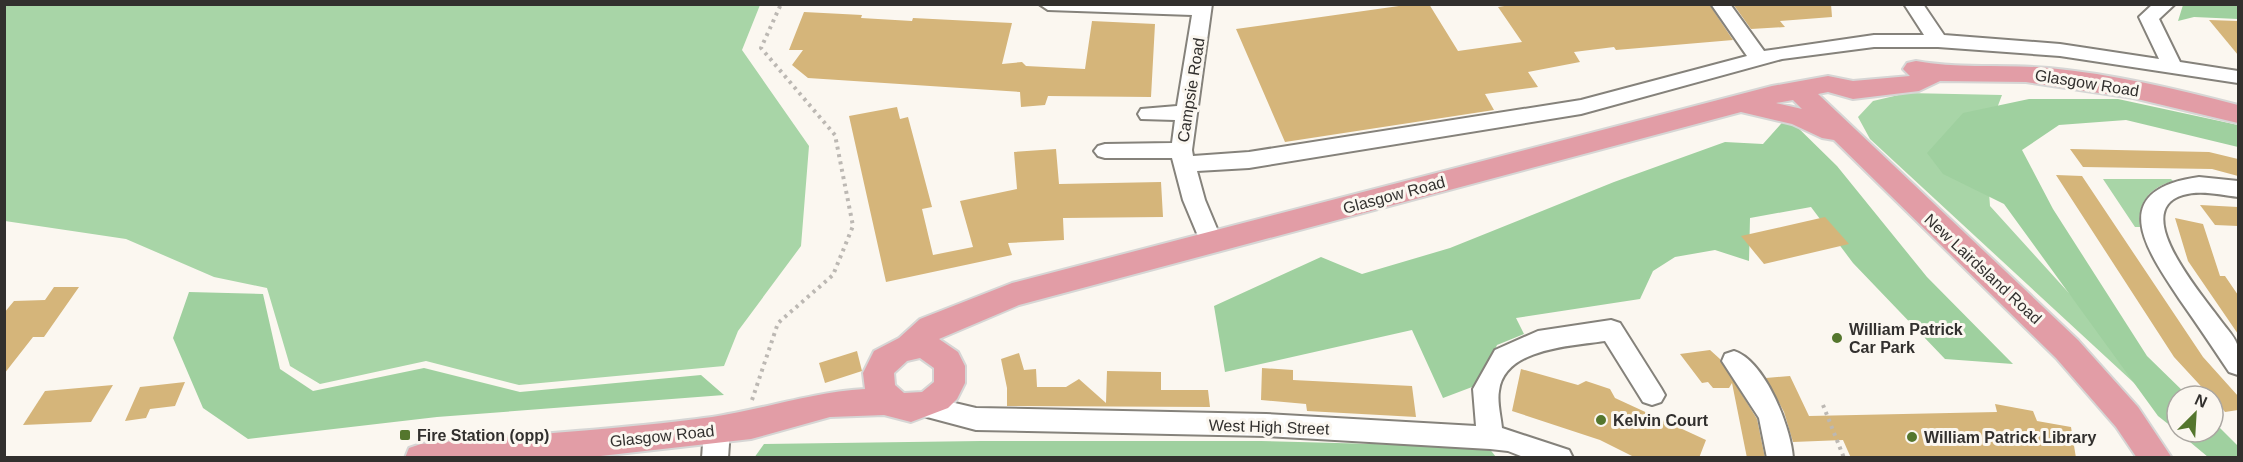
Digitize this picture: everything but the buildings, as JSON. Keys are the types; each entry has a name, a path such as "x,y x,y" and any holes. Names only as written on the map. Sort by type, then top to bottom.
{"main road":[{"name":"Glasgow Road","path":"1828,84 1839,75 1908,68 1933,74 2026,74 2150,93 2238,114"},
{"name":"Glasgow Road","path":"910,347 931,328 1012,295 1739,104 1828,84 1854,90 1920,84 1933,74"},
{"name":"New Lairdsland Road","path":"1798,90 2067,349 2127,417 2156,458"},
{"path":"1848,140 1841,110 1854,90"},
{"path":"1739,104 1799,117 1848,140"},
{"path":"947,372 930,348 910,347 888,357 882,388 903,407 921,406 937,399 947,372 963,315"},
{"name":"Glasgow Road","path":"421,458 647,439 716,444 751,425 882,388"}],"street":[{"path":"1048,4 1203,7"},
{"path":"1720,4 1759,58"},
{"path":"1913,4 1938,41"},
{"path":"2166,4 2149,17 2172,66"},
{"name":"Campsie Road","path":"1203,7 1186,113 1183,157 1194,200 1212,243"},
{"path":"1105,151 1249,160 1581,108 1759,58 1875,42 1938,41 2060,50 2238,77"},
{"path":"1148,114 1186,113"},
{"path":"2238,189 2206,184 2170,190 2158,198 2151,210 2150,225 2154,240 2163,256 2238,365"},
{"path":"1490,438 1486,389 1504,357 1538,341 1611,330 1652,395"},
{"path":"1734,361 1757,389 1780,440 1780,458"},
{"path":"947,372 976,419"},
{"name":"West High Street","path":"921,406 976,419 1266,425 1490,438 1508,440 1560,458"}],"path":[{"path":"751,425 752,397 778,323 833,275 853,226 835,135 761,48 781,4"},
{"path":"1823,405 1844,458"}],"green space":[{"path":"4,5 760,5 742,50 809,146 801,246 738,331 724,366 519,385 426,361 320,384 290,366 267,288 214,277 126,239 5,221"},
{"path":"2183,5 2238,5 2238,19 2194,17 2178,21"},
{"path":"1907,93 2002,95 1985,140 1990,206 2087,313 2159,406 1870,139 1858,117 1873,101"},
{"path":"2029,99 2118,99 2238,125 2238,147 2126,120 2059,125 2022,150 2053,209 2147,356 2176,384 2165,384 2165,422 2158,416 2004,204 1943,174 1927,153 1963,113"},
{"path":"1787,117 1837,166 1927,277 2013,364 1945,359 1853,263 1811,207 1750,218 1749,261 1715,250 1675,257 1653,271 1640,299 1516,318 1524,334 1497,345 1480,384 1443,398 1412,330 1225,372 1214,306 1321,257 1362,274 1450,248 1614,182 1725,142 1763,144"},
{"path":"2103,179 2171,179 2173,181 2157,188 2146,198 2141,211 2140,227 2135,227"},
{"path":"189,292 263,294 280,369 313,391 424,368 520,392 701,375 724,395 437,417 248,439 203,408 173,338"},
{"path":"2225,433 2238,446 2238,457 2208,457 2192,444 2225,444"},
{"path":"1261,441 1488,447 1496,457 754,458 764,444"}],"place":[{"name":"William Patrick Car Park","path":"1837,338"},
{"name":"Kelvin Court","path":"1601,420"},
{"name":"Fire Station (opp)","path":"405,435"},
{"name":"William Patrick Library","path":"1912,437"}]}
